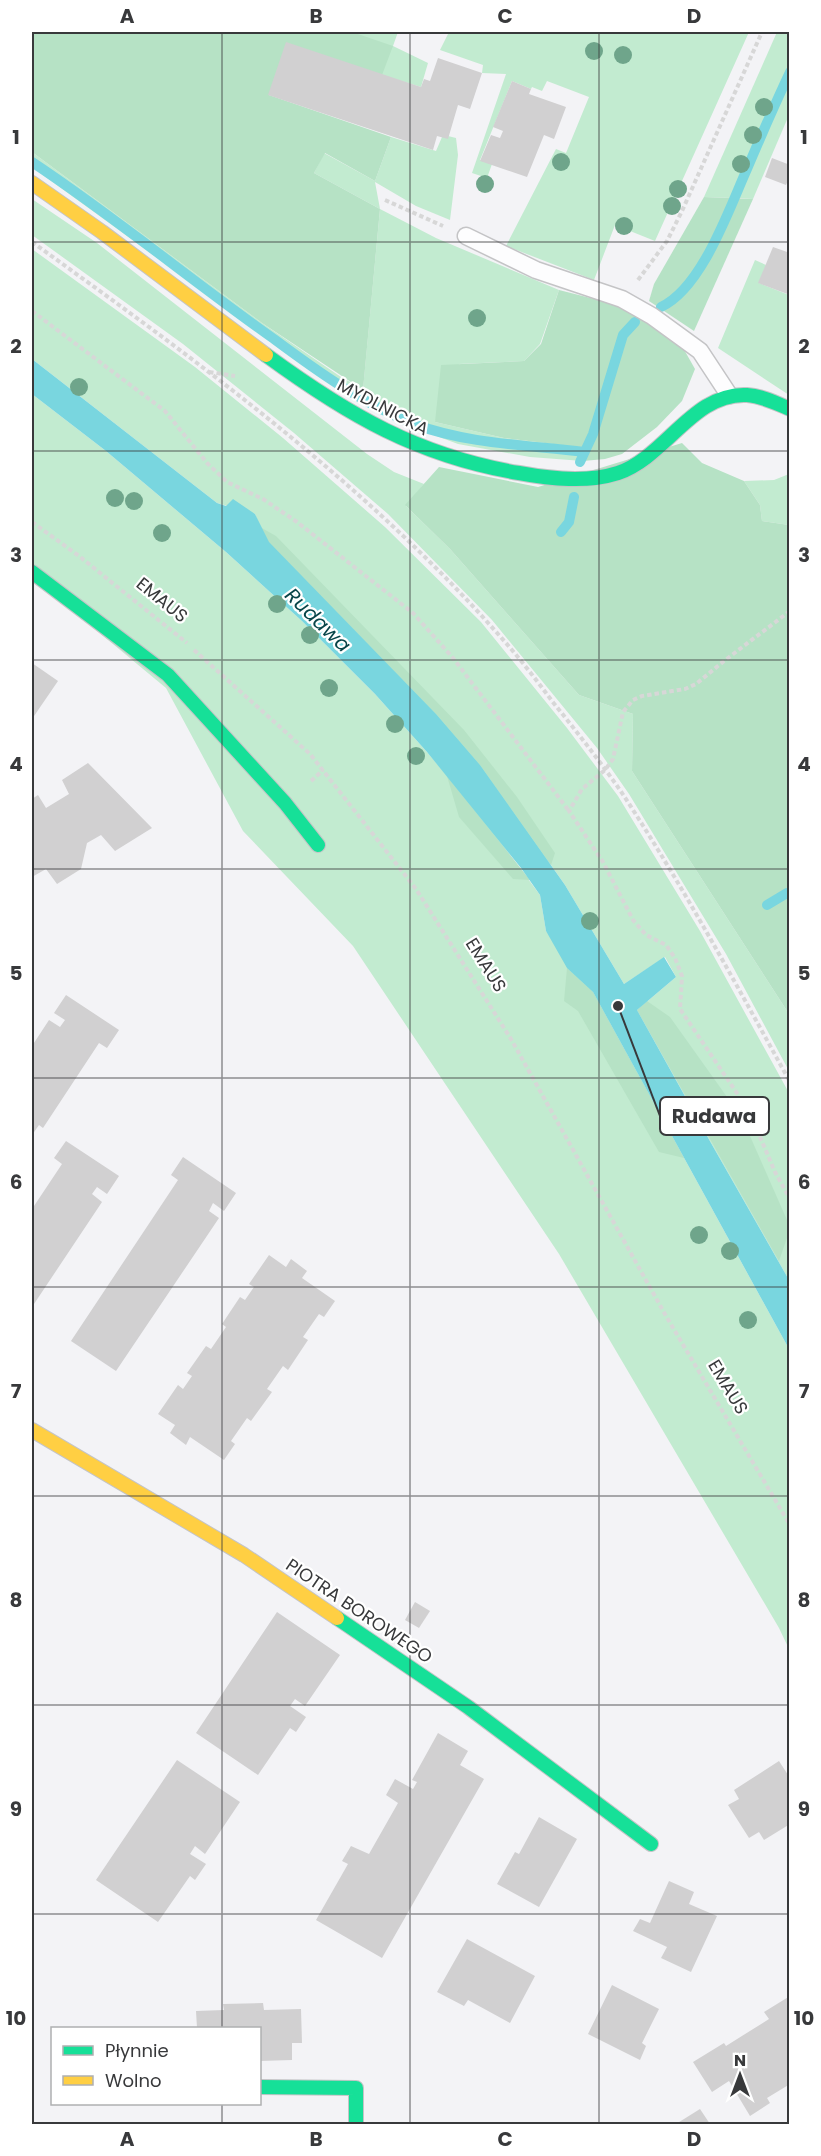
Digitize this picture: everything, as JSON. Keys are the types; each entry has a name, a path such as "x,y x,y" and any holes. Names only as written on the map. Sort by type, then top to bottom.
{"street":[{"name":"MYDLNICKA","path":"32,183 323,396 380,430 439,456 477,466 528,475 592,477 610,475 628,470 644,460 700,410 718,397 729,394"},
{"path":"729,394 752,395 789,409"},
{"path":"32,572 168,675 285,803 318,845"},
{"name":"PIOTRA BOROWEGO","path":"32,1430 244,1555 468,1707 651,1844"},
{"path":"261,2087 356,2088 356,2124"}],"lane":[{"path":"466,236 536,270 622,299 652,316 700,351 729,394"}],"path":[{"path":"622,299 652,264 667,241 762,32"},
{"path":"385,200 466,236"},
{"path":"32,242 175,345 295,441 362,499 459,592 499,635 605,770 636,815 697,917 789,1082"},
{"path":"32,311 165,411 207,463 227,482 263,499 297,522 413,613 453,658 569,811 603,862 633,920 646,935 666,945 675,958 682,976 680,1009 749,1111 775,1173 789,1199"},
{"name":"EMAUS","path":"32,522 79,556 181,638 310,754 416,889 511,1039 666,1316 789,1525"},
{"path":"569,811 582,789 605,770 613,759 623,712 633,700 642,696 685,689 696,684 789,611"}],"green space":[{"path":"32,32 352,32 393,46 382,75 269,95 391,137 375,181 325,153 314,173 380,209 363,390 262,323 32,152"},
{"path":"352,32 398,32 393,46 428,63 421,87 382,75"},
{"path":"449,32 749,32 655,241 615,225 594,280 506,246 556,149 566,153 589,97 547,81 542,91 512,81 480,160 492,164 487,178 472,173 506,74 482,73 483,65 440,50"},
{"path":"777,32 789,32 789,65 731,198 704,197"},
{"path":"789,77 789,115 753,199 737,198"},
{"path":"391,137 436,151 442,137 456,138 458,155 450,220 416,206 375,182 380,209 314,173 324,153 375,181"},
{"path":"32,152 262,323 341,377 363,389 380,209 436,238 559,290 540,344 524,361 459,364 435,422 504,438 587,448 583,461 530,457 458,444 399,422 309,368 32,167"},
{"path":"704,197 753,199 694,331 649,301 654,284"},
{"path":"32,199 97,243 367,454 394,472 424,484 406,506 450,549 579,695 633,714 632,771 789,1014 789,1071 726,954 629,794 597,748 492,620 388,514 294,433 183,344 32,235"},
{"path":"32,249 195,367 283,438 385,527 481,622 567,728 618,796 700,931 789,1093 789,1280 637,1010 676,977 665,957 624,984 551,865 260,527 255,514 217,503 32,359"},
{"path":"755,260 766,265 759,283 789,295 789,395 718,348"},
{"path":"559,290 614,304 656,326 682,346 695,369 682,401 657,427 622,454 605,459 583,461 586,448 504,438 435,422 441,365 524,361 541,344"},
{"path":"32,394 106,451 226,552 302,621 375,694 427,752 481,816 540,895 546,931 593,992 789,1349 789,1649 779,1628 559,1254 353,946 243,831 166,688 32,577"},
{"path":"682,443 702,463 744,481 760,505 762,521 789,525 789,1014 632,771 633,714 579,695 450,549 405,505 439,467 538,487"},
{"path":"789,474 789,525 762,521 760,505 744,481 774,480"},
{"path":"260,527 276,536 464,730 517,797 555,853 551,865 480,765 436,714 268,542"},
{"path":"447,776 530,880 513,879 459,817"},
{"path":"567,968 593,992 684,1158 659,1152 578,1011 564,1001"},
{"path":"647,1001 670,1017 742,1118 787,1220 788,1235 779,1261 637,1010"}],"water":[{"path":"32,359 217,503 226,506 233,499 255,514 269,542 436,714 480,765 565,885 624,984 664,957 676,977 637,1010 789,1280 789,1349 593,992 567,968 546,931 540,895 521,868 427,752 375,694 302,621 226,552 106,451 32,394"}],"building":[{"path":"286,42 421,87 424,79 430,81 438,58 482,73 470,109 458,105 448,139 437,136 433,150 268,95"},
{"path":"512,81 531,89 529,94 566,107 554,139 544,135 527,177 480,161 491,135 500,138 503,131 493,127"},
{"path":"772,158 790,165 790,176 786,185 765,177"},
{"path":"773,247 790,253 790,295 758,283"},
{"path":"32,663 58,681 32,719"},
{"path":"88,763 152,828 115,851 101,835 87,843 81,869 57,884 46,869 32,877 32,799 38,795 46,808 69,794 62,780"},
{"path":"66,995 119,1030 107,1048 99,1043 43,1128 39,1125 32,1135 32,1046 49,1020 60,1027 65,1020 54,1013"},
{"path":"66,1141 119,1176 107,1194 97,1187 92,1194 102,1202 32,1307 32,1209 62,1164 54,1158"},
{"path":"183,1157 236,1193 224,1211 213,1203 209,1211 219,1218 116,1371 71,1341 178,1180 171,1175"},
{"path":"269,1255 286,1267 291,1259 307,1271 302,1278 335,1301 324,1317 319,1314 303,1337 308,1340 288,1370 283,1366 267,1389 272,1392 251,1421 247,1418 231,1441 235,1444 224,1460 190,1437 186,1445 170,1433 175,1425 158,1414 178,1385 183,1389 192,1376 187,1373 206,1346 211,1349 226,1327 222,1324 240,1297 245,1300 254,1287 249,1284"},
{"path":"415,1602 430,1611 419,1628 405,1620"},
{"path":"277,1612 340,1655 305,1706 295,1699 290,1706 306,1717 296,1732 290,1728 258,1775 196,1733"},
{"path":"438,1733 468,1751 460,1765 484,1779 382,1958 316,1920 348,1864 342,1861 351,1846 369,1854 398,1803 386,1795 395,1779 413,1789 417,1782 412,1780"},
{"path":"177,1760 240,1802 205,1854 195,1846 190,1854 206,1864 195,1880 190,1876 158,1922 96,1880"},
{"path":"779,1761 790,1778 790,1824 764,1840 759,1832 749,1838 728,1805 739,1799 734,1790"},
{"path":"539,1817 577,1839 539,1907 497,1884 515,1852 519,1854"},
{"path":"669,1881 694,1892 689,1904 717,1916 691,1972 661,1958 667,1947 633,1931 640,1919 650,1923"},
{"path":"467,1939 535,1976 510,2023 468,2000 464,2006 437,1992"},
{"path":"612,1985 659,2009 642,2043 646,2046 640,2060 588,2034"},
{"path":"790,1996 790,2084 767,2098 770,2103 750,2116 729,2081 712,2092 693,2062 724,2043 726,2046 769,2019 764,2012"},
{"path":"263,2003 264,2010 301,2009 302,2043 292,2043 292,2060 261,2061 261,2027 197,2027 196,2011 224,2010 223,2004"},
{"path":"700,2109 710,2124 676,2124"}],"waterway":[{"path":"661,307 676,297 689,283 713,246 790,72"},
{"path":"32,162 307,363 377,407 414,424 455,436 584,452"},
{"path":"580,462 593,434 623,335 635,322"},
{"path":"561,532 569,522 574,497"},
{"path":"767,905 787,893"}],"traffic: fast":[{"path":"266,355 355,414 416,444 482,466 556,478 594,478 618,473 635,465 651,454 695,414 728,397 753,396 790,409"},
{"path":"32,572 168,675 285,803 318,845"},
{"path":"337,1618 468,1707 651,1844"},
{"path":"261,2087 356,2088 356,2124"}],"traffic: slow":[{"path":"32,183 102,232 266,355"},
{"path":"32,1430 244,1555 337,1618"}],"place":[{"name":"Rudawa","path":"618,1006"}]}
